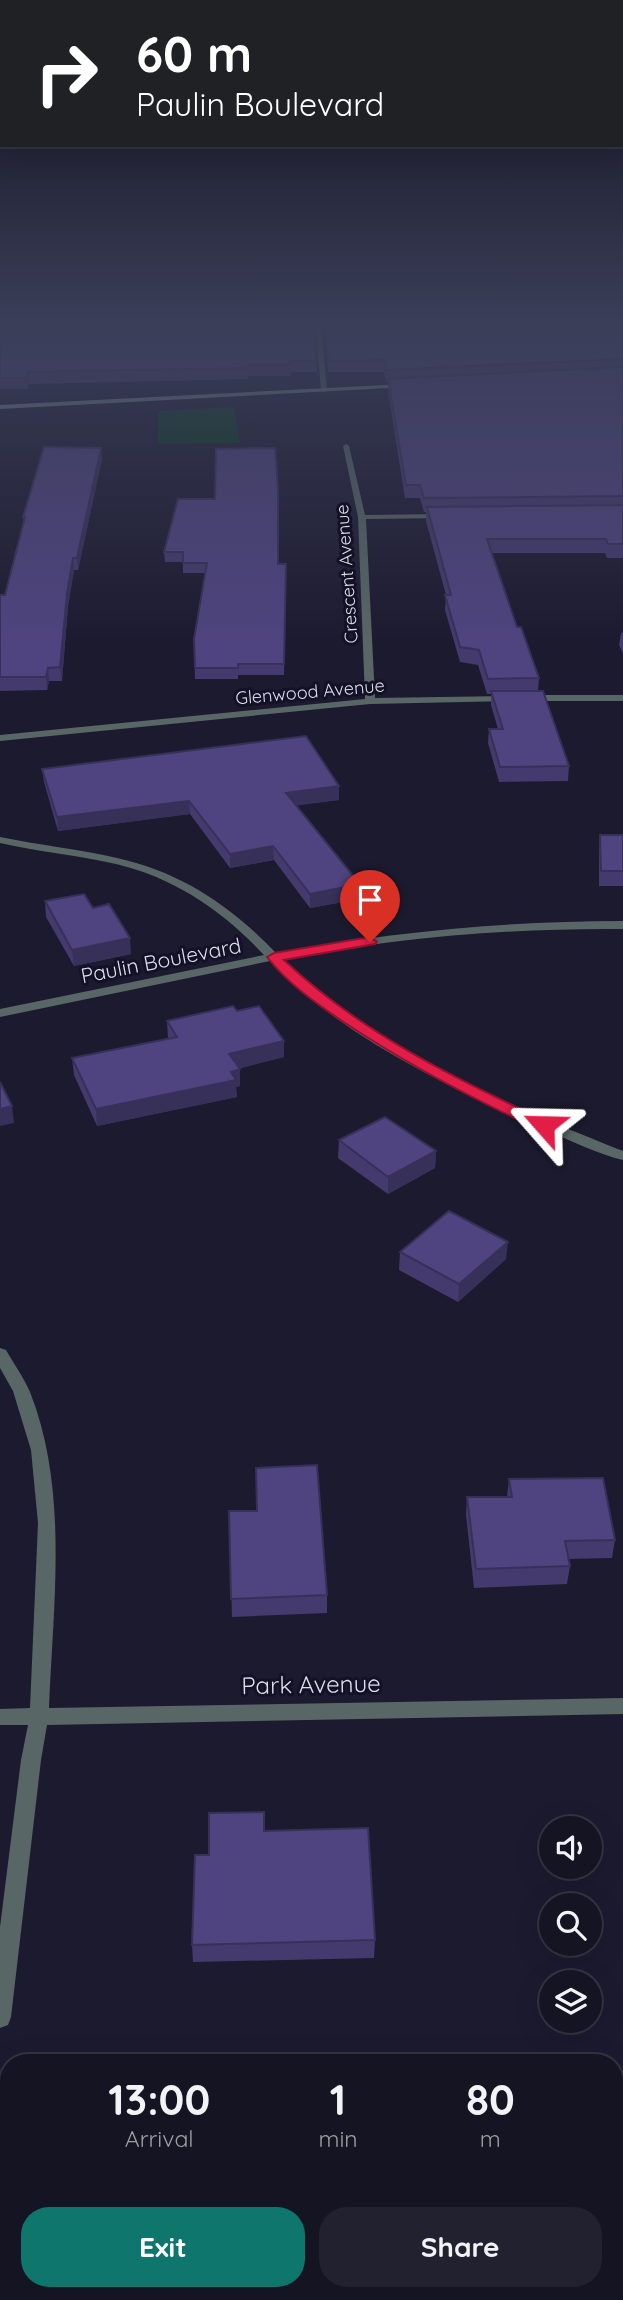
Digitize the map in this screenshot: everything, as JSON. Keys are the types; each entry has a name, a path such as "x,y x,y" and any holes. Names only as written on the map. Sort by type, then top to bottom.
{"street":[{"name":"Crescent Avenue","path":"346,446 362,517 370,701"},
{"path":"362,517 457,516"},
{"name":"Glenwood Avenue","path":"0,738 370,701 623,698"},
{"path":"0,840 138,864 185,886 243,925 312,994 381,1040 464,1089 544,1125 623,1156"},
{"name":"Paulin Boulevard","path":"0,1013 274,957 418,933 494,925 623,925"},
{"path":"0,1354 21,1391 39,1450 47,1523 39,1716 31,1760 0,2017"},
{"name":"Park Avenue","path":"0,1717 623,1706"}],"green space":[{"path":"158,429 238,429 240,443 158,444"}],"building":[{"path":"397,429 623,429 623,496 424,498 420,485 406,485"},
{"path":"44,447 101,448 77,558 73,558 60,667 48,668 46,677 0,677 0,595 5,595 23,517"},
{"path":"275,448 278,564 286,564 284,664 195,668 194,639 207,563 183,563 183,552 164,552 178,499 215,499 216,449"},
{"path":"623,505 623,544 608,544 606,539 487,539 517,627 521,627 539,678 488,679 479,650 460,647 445,595 451,595 427,507"},
{"path":"491,691 543,691 569,766 500,767 489,729 503,729"},
{"path":"306,736 339,786 286,793 360,884 310,894 273,846 230,854 189,801 57,817 42,769"},
{"path":"600,835 623,835 623,871 601,871"},
{"path":"84,894 93,908 109,904 130,938 72,950 45,901"},
{"path":"233,1006 237,1011 259,1006 284,1041 229,1054 240,1069 231,1072 236,1080 96,1109 72,1058 177,1037 167,1021"},
{"path":"0,1082 12,1106 0,1109"},
{"path":"385,1117 436,1151 388,1177 339,1140"},
{"path":"449,1211 508,1242 459,1284 400,1252"},
{"path":"317,1465 327,1595 231,1599 229,1511 257,1511 256,1468"},
{"path":"603,1478 615,1540 565,1541 570,1566 476,1569 467,1497 512,1497 509,1479"},
{"path":"264,1812 264,1831 368,1828 375,1940 192,1945 195,1855 209,1855 209,1813"}],"route":[{"path":"370,942 274,957 312,994 381,1040 464,1089 544,1125"}]}
